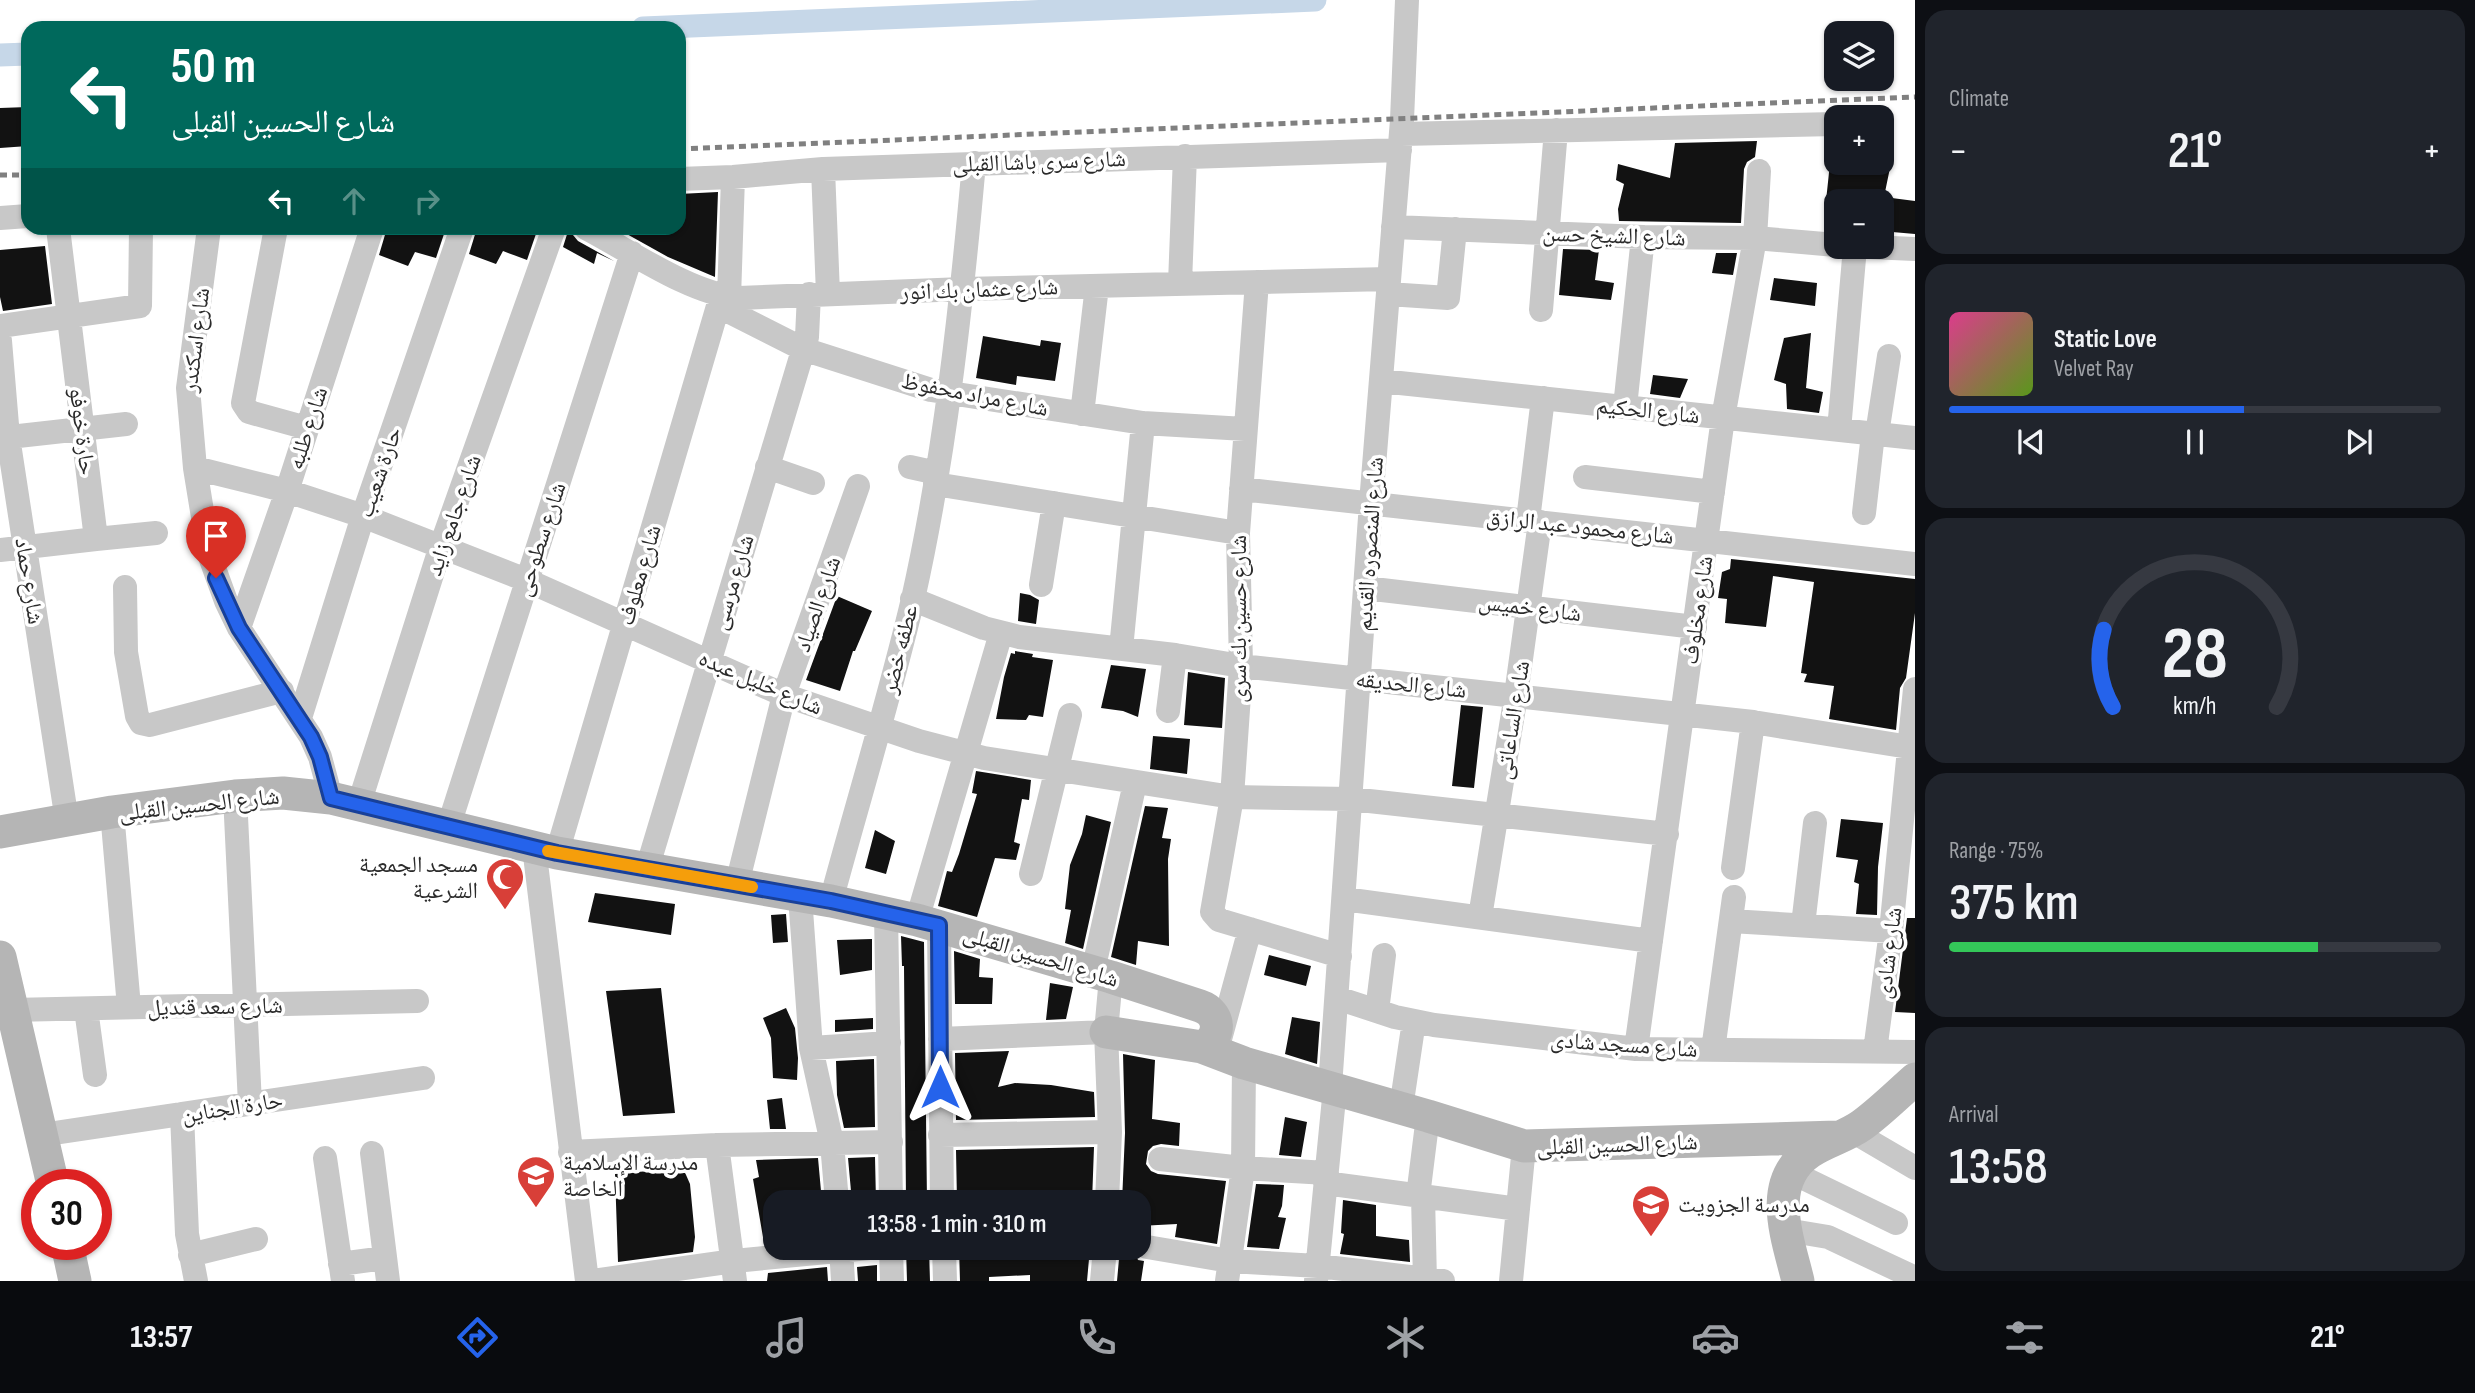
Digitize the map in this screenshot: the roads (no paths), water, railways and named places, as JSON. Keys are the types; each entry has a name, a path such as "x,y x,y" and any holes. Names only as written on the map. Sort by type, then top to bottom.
{"main road":[{"name":"شارع الحسين القبلى","path":"0,832 112,812 235,796 283,793 345,801 545,850 816,898 914,919 1102,974 1207,1009 1212,1013 1217,1026 1213,1040 1221,1054"},
{"path":"0,957 49,1169"},
{"name":"شارع الحسين القبلى","path":"1106,1032 1221,1054 1524,1146 1845,1134"},
{"path":"1798,1281 1782,1207 1791,1172 1808,1153 1845,1134 1910,1092"},
{"path":"70,1260 75,1281"}],"street":[{"name":"شارع المنصوره القديم","path":"1317,1273 1326,1178 1371,503 1400,142 1407,0"},
{"name":"شارع سرى باشا القبلى","path":"686,178 733,177 823,169 1185,156 1556,130 1824,124"},
{"path":"1541,310 1556,130"},
{"path":"1180,283 1185,156"},
{"name":"عطفه خضر","path":"836,1190 832,1143 811,1048 816,898 879,727 912,599 936,479 949,393 963,289 974,163"},
{"name":"شارع مرسى","path":"646,869 818,294 823,169"},
{"name":"شارع مخلوف","path":"1636,1049 1723,418 1755,238 1759,171"},
{"name":"شارع معلوف","path":"545,850 625,623 723,300 733,177"},
{"path":"0,218 21,216"},
{"name":"شارع الشيخ حسن","path":"1393,227 1643,237 1755,238 1824,244"},
{"name":"شارع عثمان بك انور","path":"599,235 723,300 963,289 1256,282 1388,286 1448,298 1455,229"},
{"name":"حارة خوفو","path":"59,235 96,539"},
{"path":"0,326 140,306 141,235"},
{"name":"شارع اسكندر","path":"208,235 188,388 195,468 209,554 239,628 300,718 345,801"},
{"path":"275,235 243,403 249,411 307,428"},
{"name":"شارع طلبه","path":"239,628 370,235"},
{"name":"حارة شعيب","path":"300,718 363,516 460,235"},
{"name":"شارع جامع زايد","path":"345,801 441,546 552,235"},
{"path":"1625,407 1643,237"},
{"path":"1894,248 1915,248"},
{"name":"شارع سطوحى","path":"449,825 632,253"},
{"path":"1839,430 1854,259"},
{"name":"شارع حسين بك سرى","path":"1250,929 1219,920 1212,912 1232,797 1241,666 1237,533 1256,282"},
{"path":"1082,414 1097,286"},
{"name":"شارع مراد محفوظ","path":"723,300 803,349 912,384 949,393 1143,423 1245,429"},
{"name":"شارع حماد","path":"0,341 4,438 25,547 68,821"},
{"path":"1864,513 1889,356"},
{"name":"شارع الحكيم","path":"1381,381 1915,438"},
{"name":"شارع الساعاتى","path":"1480,918 1528,607 1543,398"},
{"path":"1121,649 1143,423"},
{"path":"4,438 126,424"},
{"path":"767,467 813,482"},
{"path":"910,467 936,479 1054,503 1237,533"},
{"name":"شارع خليل عبده","path":"195,468 286,491 363,516 526,580 785,695 966,754 1001,762 1232,797 1351,799 1667,834"},
{"path":"1585,477 1713,492"},
{"name":"شارع الصياد","path":"737,884 785,695 858,486"},
{"name":"شارع محمود عبد الرازق","path":"1241,489 1915,564"},
{"path":"1041,584 1054,503"},
{"path":"0,550 156,533"},
{"path":"125,587 126,652 137,716 141,723 150,725 282,691"},
{"name":"شارع خميس","path":"1365,588 1695,627"},
{"name":"شارع الحديقه","path":"912,599 1001,633 1241,666 1753,722 1912,748"},
{"path":"891,1190 890,1043 914,919 1001,633"},
{"path":"1168,711 1175,655"},
{"name":"شارع شادى","path":"1875,1051 1912,748 1915,689"},
{"path":"1031,874 1070,715"},
{"path":"1733,868 1753,722"},
{"path":"1108,1190 1110,1132 1102,974 1135,783"},
{"path":"235,796 250,1104"},
{"path":"112,812 129,1007"},
{"path":"1803,925 1815,823"},
{"path":"545,850 570,1152 587,1281"},
{"path":"1344,898 1651,941"},
{"path":"1713,1050 1732,909 1803,925 1891,931"},
{"path":"914,919 940,1040 942,1190"},
{"path":"1228,1271 1243,1168 1221,1054 1250,929 1340,956"},
{"path":"1377,1012 1384,955"},
{"name":"شارع مسجد شادى","path":"1337,998 1414,1021 1636,1049 1915,1052"},
{"name":"شارع سعد قنديل","path":"12,1010 417,1001"},
{"path":"86,1009 94,1075"},
{"path":"1151,1248 1228,1271 1431,1280 1415,1112 1414,1021"},
{"path":"940,1040 1106,1032"},
{"path":"811,1048 890,1043"},
{"name":"حارة الجناين","path":"41,1136 423,1078"},
{"path":"182,1114 190,1255 196,1281"},
{"path":"940,1135 1110,1132"},
{"path":"1845,1134 1915,1168"},
{"path":"570,1152 717,1145 891,1142"},
{"path":"717,1145 735,1271"},
{"path":"1511,1281 1524,1146"},
{"path":"325,1158 342,1273 387,1269 372,1153"},
{"path":"1160,1159 1326,1178 1421,1196 1518,1209"},
{"path":"1791,1172 1896,1223"},
{"path":"1786,1230 1828,1237 1910,1276"},
{"path":"190,1255 256,1239"},
{"path":"593,1281 735,1271 788,1260"},
{"path":"842,1260 843,1281"},
{"path":"891,1260 892,1281"},
{"path":"944,1260 945,1281"},
{"path":"1102,1281 1104,1260"}],"waterway":[{"path":"686,26 1315,0"},
{"path":"0,55 21,54"}],"railway":[{"path":"686,149 1915,97"},
{"path":"0,175 21,175"}],"place":[{"name":"مسجد الجمعية الشرعية","path":"505,911"},
{"name":"مدرسة الإسلامية الخاصة","path":"536,1209"},
{"name":"مدرسة الجزويت","path":"1651,1238"}]}
